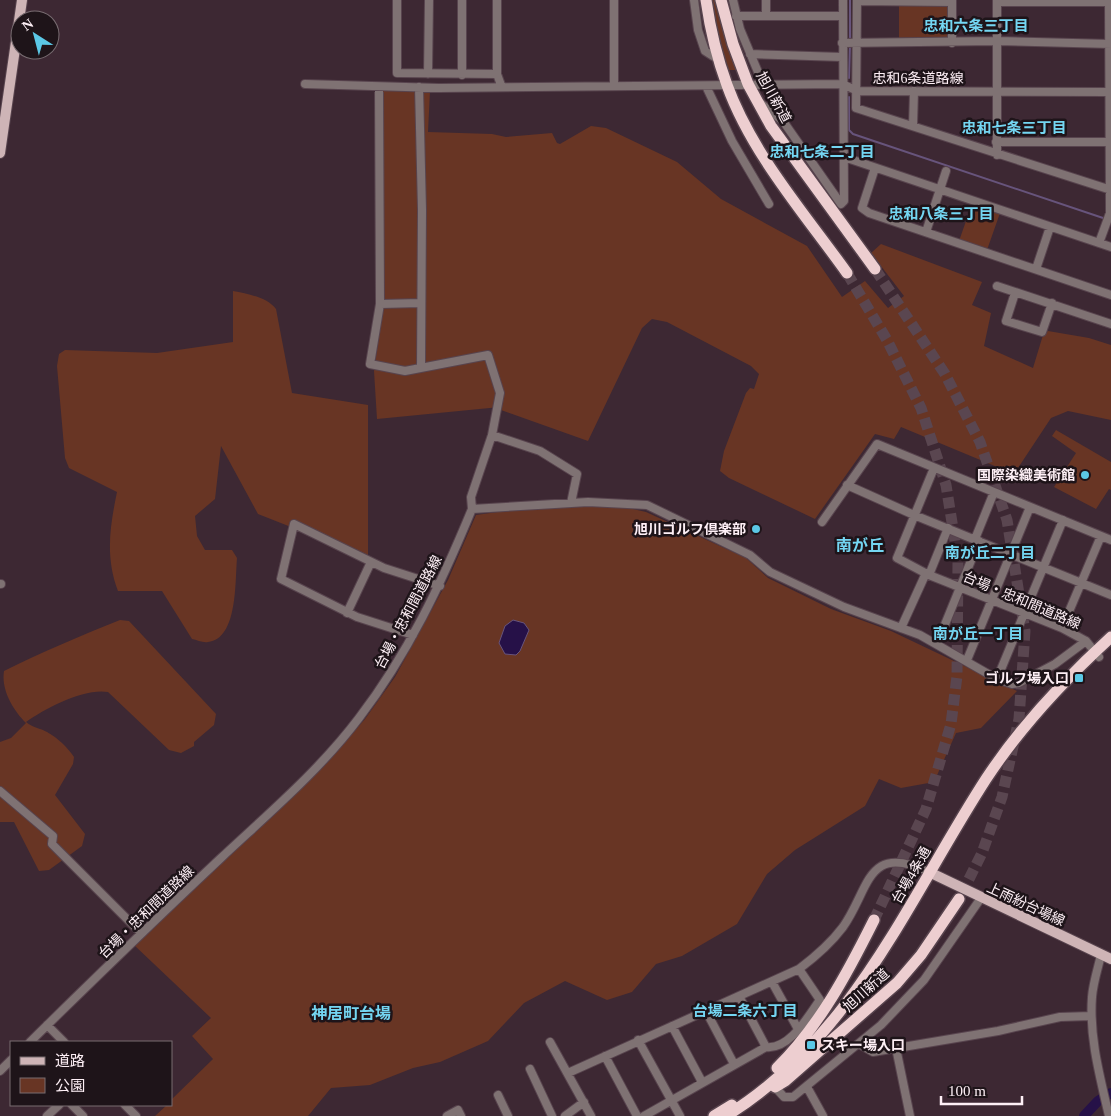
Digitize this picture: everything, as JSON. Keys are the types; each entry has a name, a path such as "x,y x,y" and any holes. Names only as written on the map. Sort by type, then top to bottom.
{"highway":[{"path":"706,0 719,60 727,85 744,122 762,153 847,273"},
{"name":"旭川新道","path":"721,0 733,44 748,84 771,126 875,270"},
{"name":"台場4条通","path":"726,1116 832,1032 859,1000 890,955 966,810 1005,754 1050,699 1097,654 1111,637"},
{"name":"台場4条通","path":"1097,654 1111,646"},
{"name":"旭川新道","path":"772,1081 785,1081 897,983 921,956 959,898"},
{"name":"旭川新道","path":"714,1116 772,1081 820,1017 845,977 874,920"},
{"name":"台場4条通","path":"736,1116 772,1081"}],"main road":[{"path":"0,153 22,0"},
{"name":"上雨紛台場線","path":"932,874 1111,959"}],"street":[{"path":"397,0 397,73 497,74"},
{"path":"428,74 429,0"},
{"path":"462,0 462,75"},
{"path":"497,0 497,74 500,86"},
{"path":"614,0 614,86"},
{"path":"694,0 698,30 705,51 719,60"},
{"path":"733,0 736,16 763,84"},
{"path":"766,0 766,16"},
{"path":"842,0 842,16 849,43 857,91 856,108 1110,190"},
{"path":"757,100 783,121 840,204 844,201 842,57 849,43 857,0 952,1 952,43"},
{"path":"997,154 997,1 1109,1 1109,216 1099,243"},
{"path":"736,16 842,16"},
{"path":"849,43 996,41 1110,44"},
{"path":"750,54 842,57"},
{"name":"忠和6条道路線","path":"305,84 419,87 843,84 857,91 1110,92"},
{"path":"706,86 732,141 769,204"},
{"path":"379,87 380,304 370,364 405,371 421,368 419,87"},
{"path":"913,126 914,91"},
{"path":"996,142 1110,142"},
{"path":"844,158 1111,247"},
{"path":"875,168 862,208 926,232 1111,295"},
{"path":"926,232 946,171"},
{"path":"1036,269 1050,227"},
{"path":"997,286 1111,324"},
{"path":"1015,292 1006,321 1042,332 1052,303"},
{"path":"380,304 421,303"},
{"name":"台場・忠和間道路線","path":"31,1041 141,933 319,766 381,688 413,635 440,586 472,509 471,497 492,435 500,393 488,355 421,368"},
{"path":"492,435 540,451 577,474 571,503"},
{"path":"822,522 877,444 1111,540"},
{"path":"914,515 934,468"},
{"path":"847,485 914,515 1111,595"},
{"path":"937,644 960,587 994,492"},
{"path":"472,509 571,503 646,505 750,555 770,572 844,607 901,628 937,644 997,679 1012,684 1019,683 1055,664 1086,640"},
{"path":"966,660 1030,507"},
{"name":"台場・忠和間道路線","path":"914,515 897,558 927,574 1062,628 1086,640 1097,654"},
{"path":"997,679 1063,520"},
{"path":"413,635 347,613 281,579 294,524 371,562 440,586"},
{"path":"901,628 948,528"},
{"path":"1062,628 1101,536"},
{"path":"347,613 371,562"},
{"path":"0,791 53,836 52,844 141,933"},
{"path":"568,1073 799,969 823,949 843,927 867,880 884,865 910,864 932,874"},
{"path":"772,1081 784,1097 793,1097 859,1044 924,980 981,898"},
{"path":"1101,954 1092,994 1091,1016 1097,1064 1109,1116"},
{"path":"644,1116 734,1064 766,1047 773,1048 792,1037 820,1000 799,969"},
{"path":"772,982 798,1029"},
{"path":"739,996 766,1047"},
{"path":"706,1011 734,1064"},
{"path":"859,1044 873,1052 998,1031 1060,1017 1091,1016"},
{"path":"47,1025 63,1041"},
{"path":"672,1026 702,1082"},
{"path":"638,1040 680,1116"},
{"path":"550,1042 591,1116"},
{"path":"896,1048 910,1116"},
{"path":"605,1056 637,1116"},
{"path":"0,1072 10,1061"},
{"path":"530,1069 552,1116"},
{"path":"807,1087 823,1116"},
{"path":"498,1095 508,1116"},
{"path":"565,1116 584,1102"},
{"path":"48,1116 58,1106"},
{"path":"73,1106 83,1116"},
{"path":"126,1106 136,1116"},
{"path":"446,1116 458,1110 461,1116"}],"green space":[{"path":"709,0 717,0 736,70 727,70"},
{"path":"899,5 949,5 949,39 899,39"},
{"path":"382,90 430,91 428,132 492,134 506,137 552,133 557,143 560,144 591,126 606,128 677,162 721,199 807,246 842,297 865,281 888,308 904,296 871,253 881,244 982,282 972,305 991,313 984,346 1033,368 1043,335 1048,331 1089,338 1111,345 1111,420 1068,411 1051,418 1014,474 901,427 894,439 875,434 815,519 729,478 720,471 724,451 746,393 750,388 754,389 759,374 751,366 667,322 652,319 642,328 588,441 501,410 500,407 377,419 374,371 382,313"},
{"path":"972,204 1000,213 987,250 959,241"},
{"path":"233,291 262,299 276,309 292,393 368,405 368,560 311,532 291,527 258,514 221,446 215,499 195,516 197,536 205,550 232,550 237,558 235,594 230,620 225,631 218,638 204,642 192,639 162,591 118,591 111,566 110,554 112,517 117,492 69,468 65,458 57,366 59,354 65,350 157,353 233,342"},
{"path":"1056,430 1111,462 1111,490 1109,489 1096,509 1054,487 1076,453 1052,436"},
{"name":"旭川ゴルフ倶楽部","path":"556,504 624,507 646,512 746,558 768,578 831,609 891,631 1017,691 981,728 956,733 934,782 901,788 879,779 865,806 795,850 767,874 737,924 682,956 656,964 632,992 607,1000 565,981 524,1003 488,1041 440,1062 413,1068 370,1085 331,1088 308,1116 155,1116 166,1106 172,1106 172,1099 213,1059 192,1036 211,1018 134,945 325,765 365,719 395,677 448,580 476,515"},
{"path":"120,620 129,621 216,714 214,725 194,742 194,746 181,753 169,750 108,692 88,693 66,700 26,722 55,737 74,757 73,764 55,795 85,834 82,846 49,870 39,871 14,822 0,822 0,742 11,738 26,723 17,712 6,692 4,671 61,644"}],"shaded area":[{"path":"513,620 524,623 529,630 520,651 516,655 505,654 499,643 505,626"}],"waterway":[{"path":"850,0 850,40"},
{"path":"849,78 850,45"},
{"path":"849,97 849,130 853,134 1106,219"},
{"path":"1084,1116 1098,1101 1111,1093"}],"tunnel":[{"path":"875,269 945,374 980,442 1007,520 1025,631 1019,719 1002,797 982,853 959,899"},
{"path":"847,273 887,340 921,408 946,485 958,560 957,676 951,724 926,809 874,920"}],"place":[{"name":"国際染織美術館","path":"1085,475"},
{"name":"旭川ゴルフ倶楽部","path":"756,529"},
{"name":"ゴルフ場入口","path":"1079,678"},
{"name":"スキー場入口","path":"811,1045"}],"district":[{"name":"忠和六条三丁目","path":"976,26"},
{"name":"忠和七条三丁目","path":"1014,128"},
{"name":"忠和七条二丁目","path":"822,152"},
{"name":"忠和八条三丁目","path":"941,214"},
{"name":"南が丘","path":"860,545"},
{"name":"南が丘二丁目","path":"990,553"},
{"name":"南が丘一丁目","path":"978,634"},
{"name":"台場二条六丁目","path":"745,1011"},
{"name":"神居町台場","path":"351,1013"}]}
